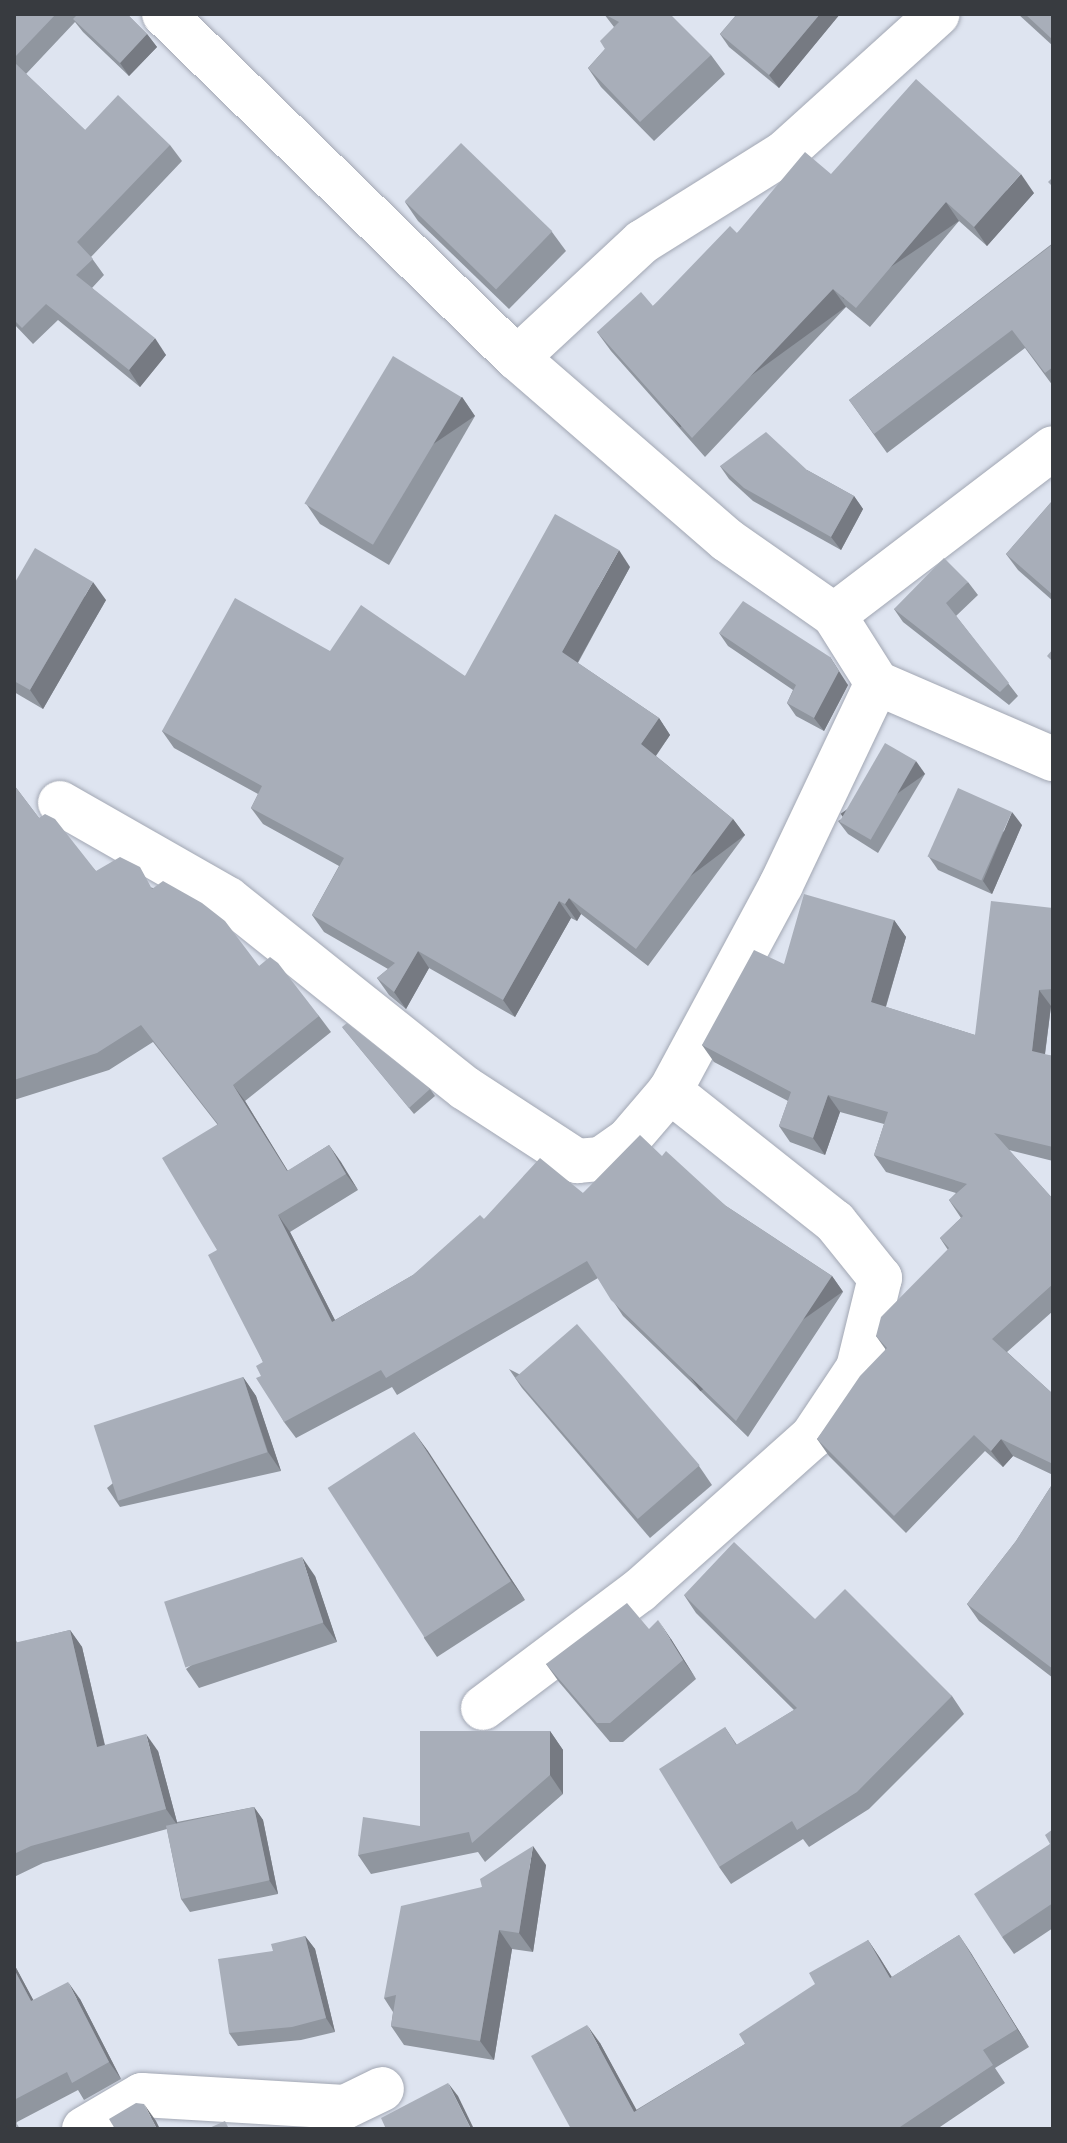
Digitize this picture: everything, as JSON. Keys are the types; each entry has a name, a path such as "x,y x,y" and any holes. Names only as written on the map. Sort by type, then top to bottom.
{"street":[{"path":"164,14 517,358 727,540 834,615 877,683 1053,759"},
{"path":"517,358 642,242 784,153 938,14"},
{"path":"834,615 1053,448"},
{"path":"60,803 228,899 465,1088 577,1161 601,1159 628,1140 670,1091 781,885 877,683"},
{"path":"483,1708 639,1591 812,1437 858,1368 880,1278 835,1222 670,1091"},
{"path":"84,2129 142,2095 345,2107 382,2089"}],"building":[{"path":"14,14 56,14 14,58"},
{"path":"78,14 127,14 147,34 120,63 73,19"},
{"path":"604,14 670,14 711,55 640,122 588,68 605,49 600,41 619,22"},
{"path":"737,14 820,14 769,75 720,34"},
{"path":"1025,14 1053,14 1053,40"},
{"path":"14,62 85,130 118,95 170,145 77,242 93,259 76,275 155,338 129,370 46,304 22,328 14,320"},
{"path":"916,79 1021,174 974,227 946,202 856,308 833,289 692,438 597,332 641,292 653,306 730,226 737,233 805,152 831,174"},
{"path":"461,143 552,231 496,289 405,201"},
{"path":"1053,244 1053,367 1045,373 1012,330 874,434 849,400"},
{"path":"393,356 462,397 373,545 304,503"},
{"path":"766,432 807,470 854,496 831,537 744,488 720,466"},
{"path":"1053,500 1053,595 1006,554"},
{"path":"555,514 619,550 562,652 659,718 641,744 733,819 636,949 569,898 565,904 559,901 503,1000 418,951 394,992 377,978 395,963 312,915 344,858 251,808 262,786 162,731 235,598 330,651 361,605 465,676"},
{"path":"35,548 93,582 30,690 14,681 14,584"},
{"path":"944,558 968,582 946,603 1009,683 1000,692 894,609"},
{"path":"743,601 830,657 839,671 814,718 787,703 796,685 719,633"},
{"path":"885,743 916,761 871,840 840,822"},
{"path":"14,785 39,818 45,814 55,819 96,871 120,857 140,867 152,889 163,881 202,903 225,921 259,966 270,957 278,963 319,1016 233,1085 287,1171 329,1145 346,1174 278,1215 332,1322 413,1275 480,1215 484,1219 540,1158 583,1193 640,1135 662,1156 666,1151 726,1206 832,1276 736,1421 611,1300 587,1261 386,1378 381,1370 284,1422 256,1378 261,1376 256,1366 263,1362 208,1255 217,1250 162,1158 218,1124 141,1025 97,1053 14,1080"},
{"path":"958,788 1012,812 981,881 927,857"},
{"path":"804,894 894,920 871,1002 975,1035 991,901 1053,908 1053,989 1039,990 1032,1051 1053,1056 1053,1147 994,1133 1053,1199 1053,1284 992,1339 1053,1394 1053,1464 1001,1439 991,1451 974,1435 894,1516 817,1439 860,1376 887,1348 876,1336 881,1317 949,1248 940,1238 963,1216 949,1200 967,1184 874,1155 888,1112 828,1095 813,1138 779,1126 791,1092 702,1045 754,950 784,964"},
{"path":"347,1023 430,1089 409,1108 342,1027"},
{"path":"577,1324 700,1465 638,1519 515,1378"},
{"path":"243,1377 267,1452 118,1501 94,1426"},
{"path":"414,1432 511,1581 425,1637 328,1488"},
{"path":"1053,1483 1053,1669 967,1604 1016,1541"},
{"path":"734,1542 815,1619 845,1589 952,1696 857,1792 797,1830 792,1821 719,1867 659,1769 725,1727 736,1745 797,1708 684,1595"},
{"path":"302,1557 323,1623 185,1667 164,1602"},
{"path":"627,1603 649,1629 658,1620 683,1660 610,1723 597,1723 546,1664"},
{"path":"70,1630 97,1747 146,1734 166,1809 31,1846 14,1854 14,1643"},
{"path":"420,1731 550,1731 550,1775 472,1843 469,1832 358,1855 363,1817 420,1826"},
{"path":"254,1807 270,1880 182,1899 166,1826"},
{"path":"1053,1829 1053,1903 1002,1937 974,1894 1050,1844 1045,1835"},
{"path":"533,1846 519,1933 499,1930 480,2041 391,2026 396,1995 384,1998 401,1906 482,1887 480,1879"},
{"path":"959,1935 1017,2029 983,2050 993,2065 897,2129 571,2129 531,2056 587,2025 634,2112 745,2044 739,2034 815,1984 809,1973 868,1940 890,1978"},
{"path":"305,1936 326,2018 292,2027 229,2033 218,1959 273,1951 271,1944"},
{"path":"14,1969 31,2001 68,1982 109,2062 72,2083 67,2072 14,2100"},
{"path":"448,2083 471,2129 386,2129 381,2118"},
{"path":"136,2103 144,2104 157,2129 115,2129 109,2119"},
{"path":"225,2121 229,2129 207,2129"}]}
